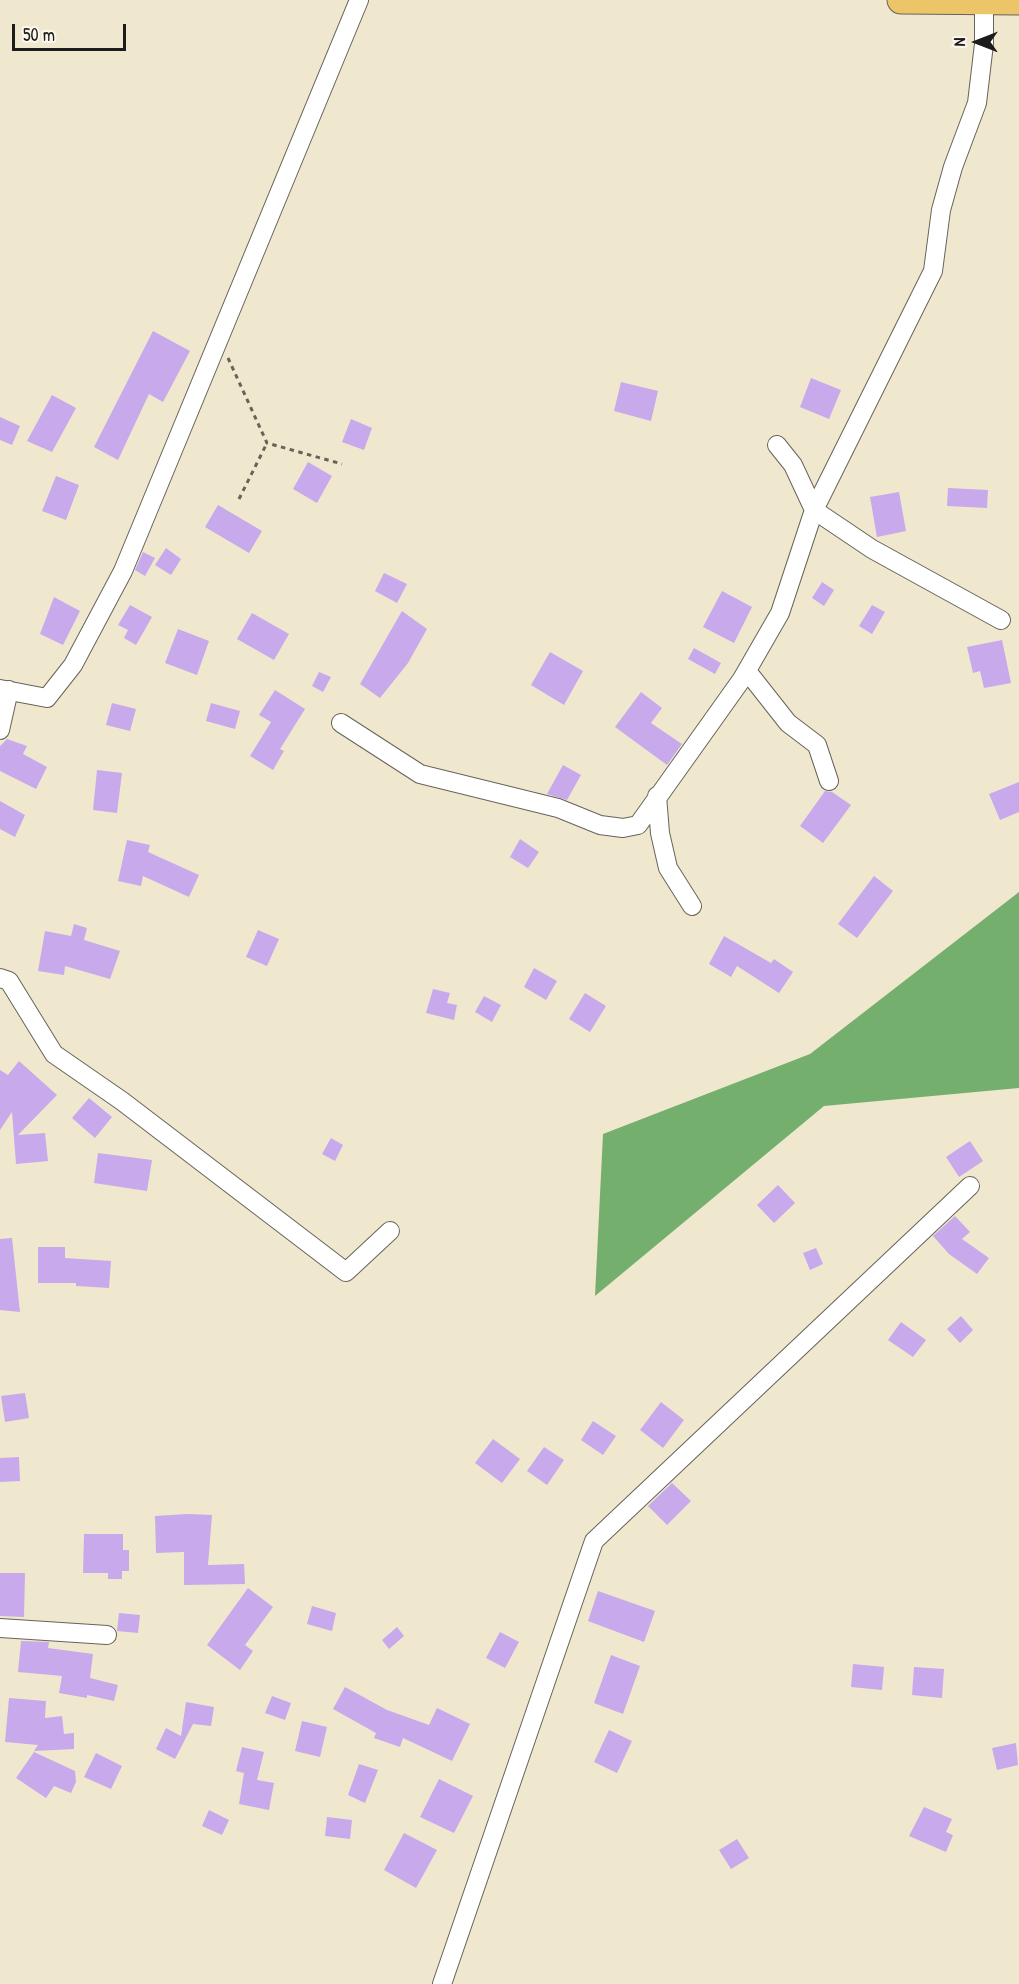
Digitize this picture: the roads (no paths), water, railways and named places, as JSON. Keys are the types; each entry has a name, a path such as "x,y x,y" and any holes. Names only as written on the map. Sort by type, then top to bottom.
{"highway":[{"path":"901,0 1019,1"}],"street":[{"path":"0,730 5,689 47,698 73,665 123,571 359,0"},
{"path":"341,723 420,774 558,808 600,825 623,828 638,825 747,670 780,613 814,510 933,271 941,210 953,167 977,103 984,44 979,1"},
{"path":"777,445 793,465 814,510 872,549 1001,620"},
{"path":"747,670 788,723 817,745 829,781"},
{"path":"657,796 660,833 668,868 692,906"},
{"path":"0,978 9,981 54,1054 122,1101 346,1272 390,1232"},
{"path":"442,1984 594,1541 970,1186"},
{"path":"0,1628 107,1635"}]}
